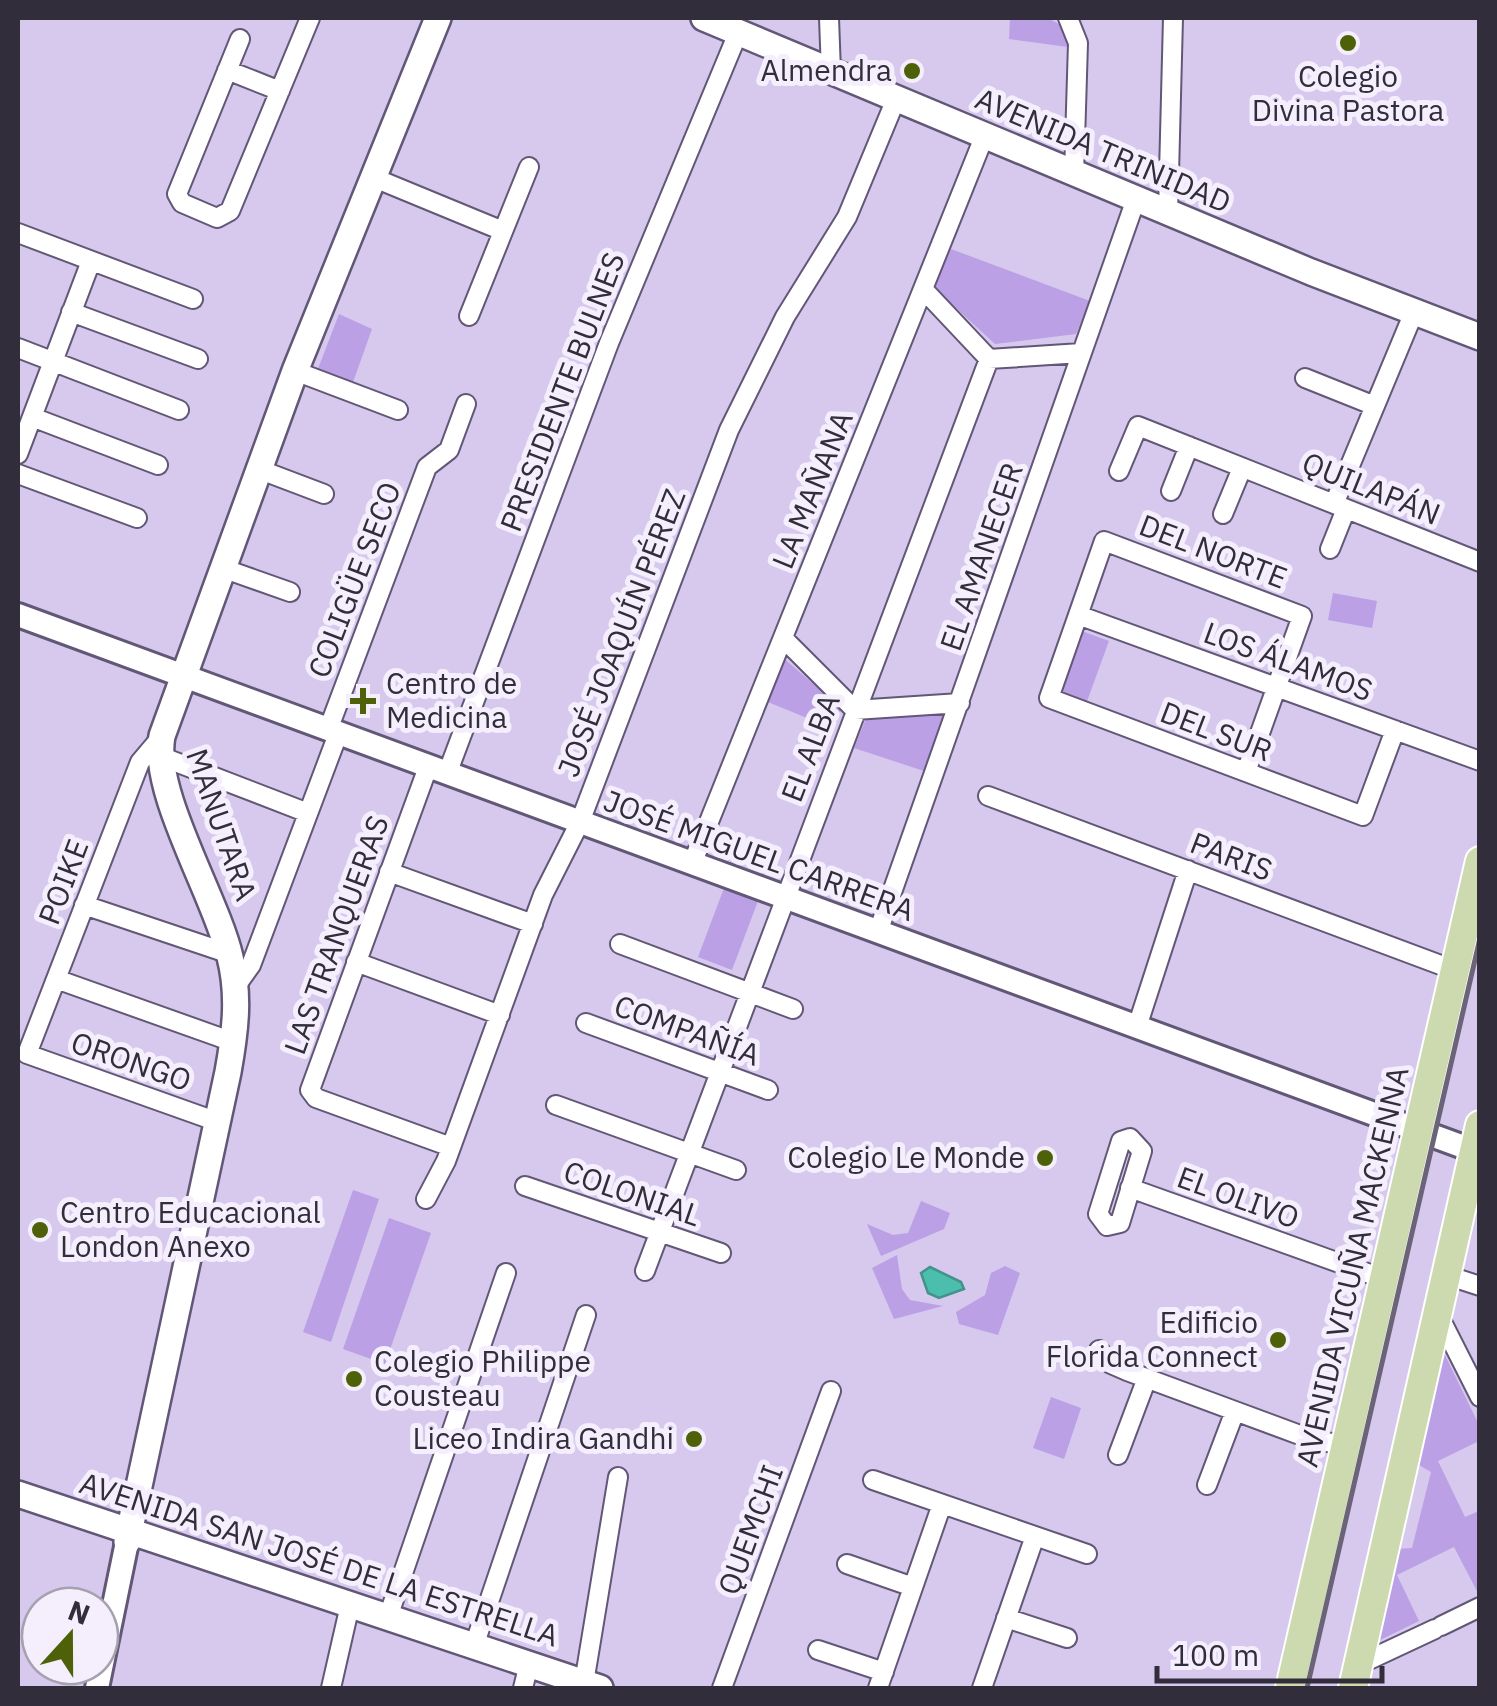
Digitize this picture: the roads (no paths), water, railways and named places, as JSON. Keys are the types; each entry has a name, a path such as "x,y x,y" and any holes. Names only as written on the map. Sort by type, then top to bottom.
{"main road":[{"name":"MANUTARA","path":"128,1536 218,1122 233,1042 236,986 230,954 168,789 161,746 182,676 295,371 438,18"},
{"name":"AVENIDA TRINIDAD","path":"704,18 1168,213 1480,337"},
{"name":"AVENIDA VICUÑA MACKENNA","path":"1290,1688 1480,860"},
{"path":"1356,1677 1478,1143"},
{"name":"AVENIDA SAN JOSÉ DE LA ESTRELLA","path":"18,1494 525,1676 582,1687"},
{"name":"AVENIDA SAN JOSÉ DE LA ESTRELLA","path":"18,1506 128,1536"},
{"name":"AVENIDA SAN JOSÉ DE LA ESTRELLA","path":"348,1610 388,1617 474,1646 525,1676"}],"street":[{"path":"240,39 177,194 182,203 218,218 230,212 310,18"},
{"path":"829,18 831,72"},
{"path":"1068,18 1078,44 1074,174"},
{"path":"1168,213 1173,18"},
{"name":"PRESIDENTE BULNES","path":"438,770 738,33"},
{"path":"228,70 280,92"},
{"name":"JOSÉ JOAQUÍN PÉREZ","path":"426,1199 451,1148 533,924 580,822 729,430 784,317 847,217 896,99"},
{"name":"LA MAÑANA","path":"692,864 984,136"},
{"path":"469,316 528,167"},
{"path":"372,177 503,231"},
{"name":"EL AMANECER","path":"878,932 1136,199"},
{"path":"18,233 193,299"},
{"path":"18,454 25,426 91,261"},
{"path":"923,289 989,358 1081,353"},
{"path":"71,312 198,359"},
{"path":"1330,549 1340,507 1375,406 1414,312"},
{"path":"18,348 179,410"},
{"name":"EL ALBA","path":"644,1271 989,358"},
{"path":"295,371 398,410"},
{"path":"1305,378 1375,406"},
{"name":"COLIGÜE SECO","path":"236,986 251,965 308,813 427,466 449,450 466,404"},
{"path":"25,426 158,465"},
{"name":"QUILAPÁN","path":"1119,471 1138,426 1480,562"},
{"path":"1171,492 1189,446"},
{"path":"1223,514 1242,468"},
{"path":"258,469 324,494"},
{"path":"18,474 137,518"},
{"name":"DEL NORTE","path":"1078,615 1104,541 1302,616 1276,687"},
{"path":"222,568 290,592"},
{"name":"JOSÉ MIGUEL CARRERA","path":"18,615 1418,1131 1478,1143"},
{"name":"LOS ÁLAMOS","path":"1078,615 1480,760"},
{"name":"DEL SUR","path":"1078,615 1050,698 1364,816 1395,730"},
{"path":"783,638 855,710 960,703"},
{"path":"1246,772 1276,687"},
{"path":"161,746 308,813"},
{"name":"POIKE","path":"27,1054 140,762 161,746"},
{"name":"LAS TRANQUERAS","path":"438,770 389,872 311,1093 451,1148"},
{"name":"PARIS","path":"988,796 1454,970"},
{"path":"1137,1028 1188,870"},
{"path":"389,872 533,924"},
{"path":"84,905 230,954"},
{"path":"620,944 793,1010"},
{"path":"356,962 500,1015"},
{"path":"56,980 233,1042"},
{"name":"COMPAÑÍA","path":"586,1023 768,1090"},
{"name":"ORONGO","path":"27,1054 218,1122"},
{"path":"556,1105 736,1170"},
{"name":"COLONIAL","path":"526,1186 720,1253"},
{"name":"EL OLIVO","path":"1130,1188 1384,1280"},
{"path":"388,1617 506,1273"},
{"path":"1446,1276 1480,1286"},
{"path":"1438,1314 1480,1397"},
{"path":"474,1646 586,1315"},
{"path":"1099,1350 1111,1364 1147,1378 1333,1446 1346,1446"},
{"path":"1118,1454 1147,1378"},
{"name":"QUEMCHI","path":"722,1688 831,1391"},
{"path":"1208,1485 1235,1410"},
{"path":"582,1687 618,1478"},
{"path":"873,1480 1086,1554"},
{"path":"818,1650 881,1680 942,1504"},
{"name":"MANUTARA","path":"96,1688 128,1536"},
{"path":"982,1688 1035,1536"},
{"path":"847,1564 913,1587"},
{"path":"1356,1677 1438,1627 1480,1608"},
{"path":"330,1688 348,1610"},
{"path":"1006,1618 1066,1638"}],"railway":[{"path":"1307,1688 1480,938"}],"place":[{"name":"Colegio Divina Pastora","path":"1348,43"},
{"name":"Almendra","path":"912,71"},
{"name":"Centro de Medicina","path":"363,701"},
{"name":"Colegio Le Monde","path":"1045,1158"},
{"name":"Centro Educacional London Anexo","path":"40,1230"},
{"name":"Edificio Florida Connect","path":"1278,1340"},
{"name":"Colegio Philippe Cousteau","path":"354,1379"},
{"name":"Liceo Indira Gandhi","path":"694,1439"}]}
